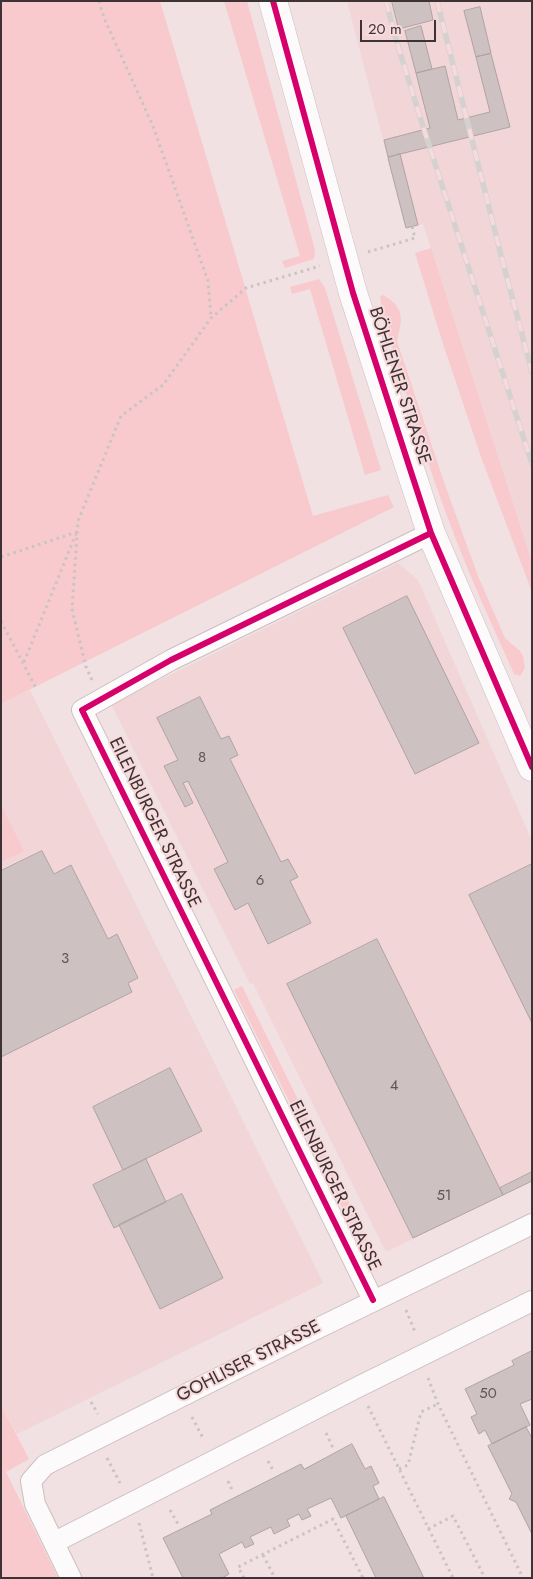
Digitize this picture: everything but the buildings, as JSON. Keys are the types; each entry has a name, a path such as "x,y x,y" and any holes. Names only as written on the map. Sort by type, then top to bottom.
{"street":[{"name":"BÖHLENER STRASSE","path":"273,1 354,293 431,532 532,768"},
{"name":"EILENBURGER STRASSE","path":"374,1300 82,710 171,660 431,532"},
{"name":"GOHLISER STRASSE","path":"71,1578 35,1504 31,1481 45,1465 374,1300 532,1224"},
{"path":"54,1542 358,1387 532,1301"}],"path":[{"path":"100,1 104,18 154,126 208,281 211,318"},
{"path":"362,254 415,238 412,226"},
{"path":"86,667 72,608 78,521 121,416 163,385 211,318 246,288 326,264"},
{"path":"1,557 77,532"},
{"path":"24,662 77,532"},
{"path":"1,621 38,690"},
{"path":"402,1302 426,1353 429,1382 438,1404 523,1578"},
{"path":"358,1387 453,1578"},
{"path":"182,1396 214,1460"},
{"path":"399,1469 408,1465 421,1412 438,1404"},
{"path":"326,1433 333,1448"},
{"path":"97,1438 140,1524 153,1578"},
{"path":"268,1461 274,1472"},
{"path":"228,1481 233,1492"},
{"path":"170,1510 178,1524"},
{"path":"428,1528 453,1516 485,1578"},
{"path":"244,1578 238,1568 333,1519 363,1578"},
{"path":"263,1555 276,1578"}],"shaded area":[{"path":"1,1 160,1 313,516 388,495 394,507 1,704"},
{"path":"224,1 247,1 315,250 314,259 285,268 282,261 300,256"},
{"path":"347,1 532,1 532,562 423,224 406,228"},
{"path":"431,248 532,562 532,592 481,457 415,253"},
{"path":"319,279 325,288 381,470 365,475 310,289 292,294 290,287"},
{"path":"383,295 396,305 401,315 397,341 445,485 478,576 505,638 523,656 525,668 520,676 514,674 469,572 435,483 383,316 380,297"},
{"path":"398,563 418,580 532,841 530,843 532,848 532,1181 386,1252 253,983 250,984 111,704"},
{"path":"30,690 323,1283 17,1434 1,1405 1,704"},
{"path":"1,805 24,851 1,862"},
{"path":"242,986 376,1258 369,1262 234,990"},
{"path":"1,1405 29,1459 6,1472 58,1578 1,1578"}],"railway":[{"path":"386,1 420,117 532,464"},
{"path":"437,1 532,372"}],"cycle path":[{"path":"273,1 353,293 431,533 532,767"},
{"path":"373,1300 82,710 171,660 431,533"}]}
